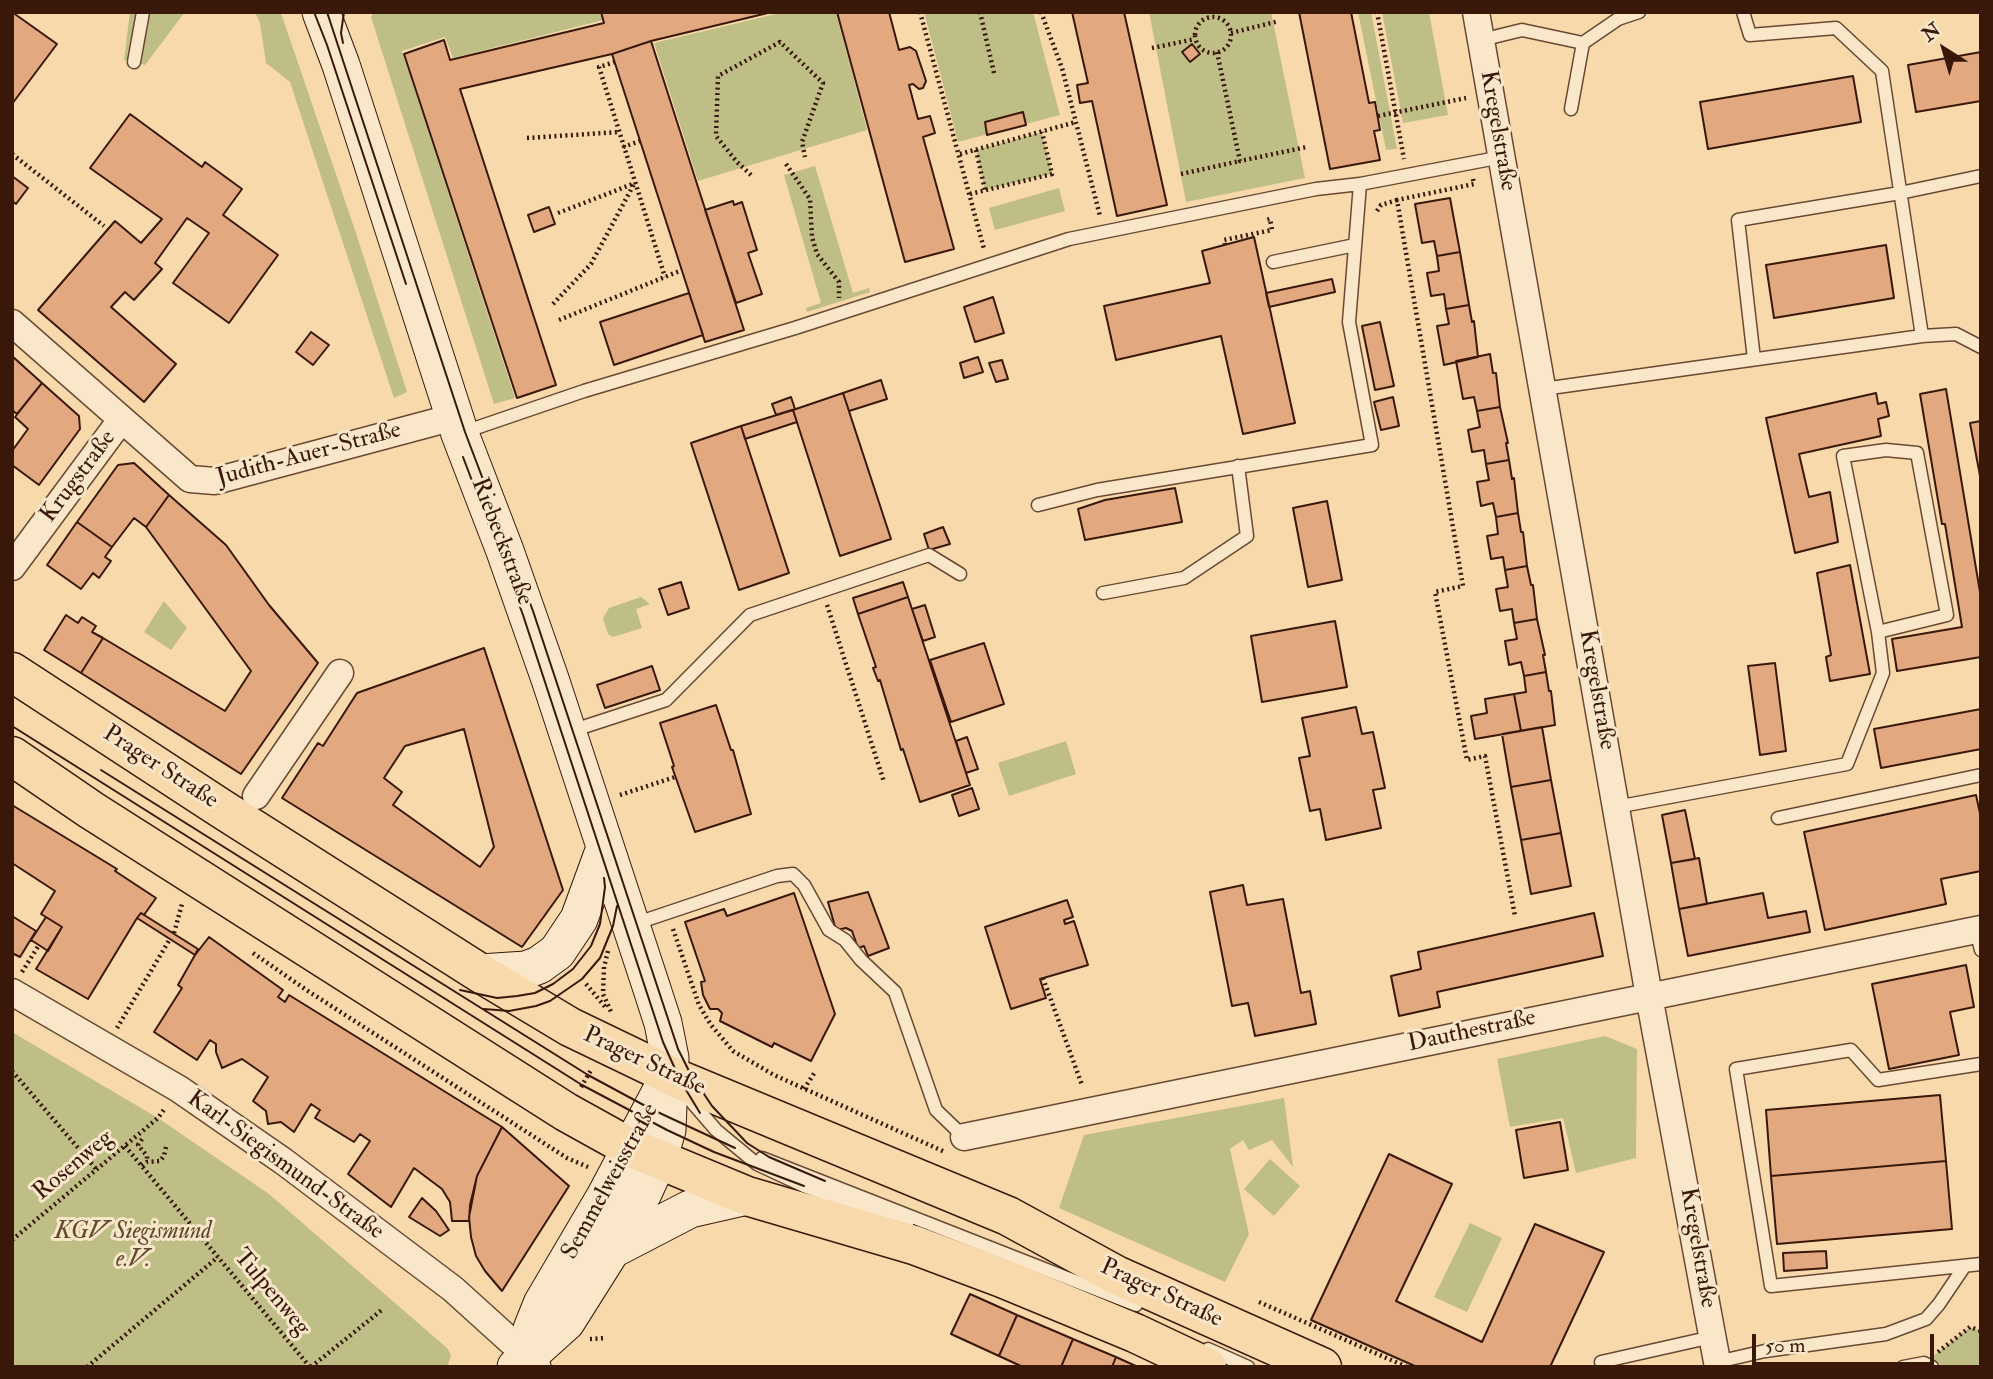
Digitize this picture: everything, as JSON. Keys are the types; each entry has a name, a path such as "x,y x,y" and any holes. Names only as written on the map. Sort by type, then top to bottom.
{"main road":[{"name":"Riebeckstraße","path":"321,12 341,65 457,425 528,613 605,848 648,920 670,1058 670,1075"},
{"name":"Prager Straße","path":"12,672 222,809 570,1027 609,1030 670,1075 1030,1227 1116,1275 1322,1367"},
{"name":"Prager Straße","path":"12,756 91,810 566,1112 644,1153 747,1196 914,1245 1135,1333 1202,1348"},
{"path":"480,973 526,970 539,965 557,952 579,919 605,848"},
{"name":"Semmelweisstraße","path":"527,1363 531,1329 542,1304 605,1197 667,1130 670,1075"},
{"name":"Semmelweisstraße","path":"527,1363 566,1322 633,1213 644,1153"},
{"path":"612,1249 690,1209 747,1196"}],"street":[{"name":"Kregelstraße","path":"1476,12 1649,996 1716,1355"},
{"name":"Judith-Auer-Straße","path":"12,323 190,479 204,482 226,479 457,425"},
{"name":"Krugstraße","path":"12,567 121,421"},
{"path":"256,796 340,673"},
{"name":"Dauthestraße","path":"959,1147 1649,996 1979,936"},
{"name":"Karl-Siegismund-Straße","path":"17,983 105,1046 178,1089 283,1161 453,1289 527,1363"}],"lane":[{"path":"134,62 143,12"},
{"path":"1571,108 1583,43 1618,19 1639,12"},
{"path":"1743,12 1750,35 1836,28 1882,71 1923,336"},
{"path":"1481,40 1522,30 1583,43"},
{"path":"457,425 584,391 845,312 1069,239 1316,189 1407,176 1502,157"},
{"path":"1754,359 1738,220 1900,193 1981,176"},
{"path":"1038,505 1097,490 1372,444 1349,322 1360,184"},
{"path":"1273,262 1354,245"},
{"path":"1543,389 1923,336 1956,334 1981,347"},
{"path":"1616,807 1847,764 1883,673 1878,632 1843,456 1886,450 1917,453 1947,615 1878,632"},
{"path":"1103,593 1184,578 1247,536 1238,466"},
{"path":"566,733 666,700 750,615 929,555 960,573"},
{"path":"1778,818 1981,775"},
{"path":"648,920 777,876 793,874 804,885 828,930 845,940 861,960 895,992 936,1110 959,1147"},
{"path":"1981,1064 1878,1080 1851,1050 1736,1069 1771,1286 1981,1264"},
{"path":"670,1075 708,1122 735,1148 757,1164 803,1186 1143,1314 1098,1288 735,1148"},
{"path":"1030,1227 1098,1288"},
{"path":"914,1245 1027,1269"},
{"path":"1601,1362 1765,1351 1886,1334 1926,1319 1964,1267"},
{"path":"1202,1348 1263,1361"},
{"path":"1202,1348 1248,1367"},
{"path":"1903,1367 1926,1366"}],"path":[{"path":"920,12 988,264"},
{"path":"980,12 995,73"},
{"path":"1041,12 1062,68 1104,232"},
{"path":"1377,12 1407,176"},
{"path":"1209,15 1226,22 1231,33 1227,45 1217,52 1204,51 1195,39 1197,27 1209,15"},
{"path":"1231,33 1279,21"},
{"path":"1153,48 1195,39"},
{"path":"751,176 716,136 718,75 780,42 823,83 802,142 806,157"},
{"path":"1217,52 1240,160"},
{"path":"615,62 599,67 665,277"},
{"path":"1378,116 1490,93"},
{"path":"960,154 1076,122"},
{"path":"527,138 619,132"},
{"path":"971,194 1052,174 1042,132"},
{"path":"623,147 640,141"},
{"path":"1181,174 1307,147"},
{"path":"976,150 985,190"},
{"path":"12,154 104,226"},
{"path":"786,164 810,199 812,237 817,254 839,282 839,300 845,312"},
{"path":"558,214 635,183"},
{"path":"553,304 590,264 635,183"},
{"path":"1377,211 1381,205 1397,200"},
{"path":"1398,208 1463,586 1435,592 1467,760 1485,756 1515,916"},
{"path":"1225,245 1224,240 1272,230 1270,219 1261,221"},
{"path":"559,320 682,270"},
{"path":"823,591 884,782"},
{"path":"591,803 675,777"},
{"path":"174,933 184,900"},
{"path":"648,920 677,936 699,1004 711,1025 733,1051 824,1099 959,1147"},
{"path":"105,1046 170,939"},
{"path":"17,983 39,945"},
{"path":"1044,978 1082,1086"},
{"path":"548,1145 609,1030 586,984"},
{"path":"12,1071 97,1170"},
{"path":"804,1089 815,1072"},
{"name":"Rosenweg","path":"12,1240 158,1118"},
{"path":"142,1139 138,1145 147,1157 144,1164"},
{"name":"Tulpenweg","path":"125,1146 144,1164 310,1367"},
{"path":"144,1164 160,1161 166,1147"},
{"path":"87,1367 218,1257"},
{"path":"1255,1300 1407,1367"},
{"path":"310,1367 383,1309"},
{"path":"1926,1366 1970,1327 1981,1331"}],"green space":[{"path":"130,12 185,12 145,65 124,60"},
{"path":"255,12 281,13 407,392 394,398 290,82 266,63 260,23"},
{"path":"374,12 635,12 453,58 445,37 402,51 515,398 494,404 371,17"},
{"path":"784,12 836,12 867,130 698,181 654,43"},
{"path":"924,12 1033,12 1060,115 958,142"},
{"path":"1149,12 1271,12 1305,178 1186,202"},
{"path":"1358,12 1371,12 1397,149 1386,150"},
{"path":"1382,12 1429,12 1448,115 1403,123"},
{"path":"1042,132 1052,174 985,190 976,150"},
{"path":"815,166 853,293 869,288 870,292 807,312 806,308 821,303 784,175"},
{"path":"1059,188 1065,211 995,230 989,208"},
{"path":"641,597 650,604 636,609 642,628 613,637 608,634 603,618 609,608"},
{"path":"164,601 187,628 171,650 144,632"},
{"path":"1066,741 1076,774 1009,796 998,763"},
{"name":"KGV Siegismund e.V.","path":"12,1032 158,1118 269,1194 447,1348 451,1355 448,1365 12,1367"},
{"path":"1605,1036 1637,1049 1636,1158 1576,1173 1563,1118 1510,1127 1497,1059"},
{"path":"1284,1098 1293,1167 1272,1140 1249,1150 1243,1140 1230,1149 1249,1234 1225,1282 1059,1208 1084,1135"},
{"path":"1270,1159 1300,1186 1274,1216 1244,1189"},
{"path":"1470,1223 1502,1238 1467,1312 1434,1297"},
{"path":"1970,1327 1981,1331 1981,1367 1932,1367 1924,1363"}],"building":[{"path":"12,12 57,44 12,104"},
{"path":"601,12 772,12 651,41 612,54 460,89 556,385 517,398 404,54 444,40 450,60 604,23"},
{"path":"837,12 889,12 899,50 910,47 916,51 926,81 923,88 919,89 913,84 909,85 918,119 930,116 935,133 923,137 954,249 905,262"},
{"path":"1072,12 1124,12 1167,205 1117,216 1092,101 1080,103 1077,85 1088,83"},
{"path":"1299,12 1351,12 1369,103 1375,102 1380,130 1374,131 1380,160 1330,169"},
{"path":"651,41 744,330 705,342 612,54"},
{"path":"1192,44 1200,54 1190,62 1182,52"},
{"path":"1981,52 1981,101 1916,112 1908,65"},
{"path":"1853,76 1861,122 1708,149 1700,102"},
{"path":"1023,112 1026,125 987,135 985,122"},
{"path":"130,114 202,167 205,162 242,189 223,215 278,255 229,323 173,283 209,233 187,218 155,263 162,269 134,300 125,292 111,307 176,364 144,402 38,310 115,221 141,243 162,219 90,168"},
{"path":"12,176 28,188 16,204 12,201"},
{"path":"1450,198 1460,252 1437,256 1434,241 1422,243 1415,204"},
{"path":"733,201 734,205 742,202 757,250 748,253 762,294 736,303 705,210"},
{"path":"549,207 555,224 534,232 528,215"},
{"path":"1254,237 1295,423 1243,434 1221,336 1116,360 1104,306 1210,283 1202,251"},
{"path":"1886,245 1894,298 1774,318 1766,265"},
{"path":"1460,252 1469,305 1446,309 1444,294 1431,296 1427,273 1439,271 1437,256"},
{"path":"1332,279 1335,292 1269,307 1266,293"},
{"path":"689,293 703,335 614,365 600,322"},
{"path":"993,297 1004,333 975,342 964,307"},
{"path":"1469,305 1472,322 1474,321 1478,357 1444,365 1437,326 1449,324 1446,309"},
{"path":"1380,322 1394,386 1375,390 1362,326"},
{"path":"311,332 329,345 313,365 296,352"},
{"path":"1490,354 1493,373 1496,373 1500,407 1477,411 1474,397 1463,399 1456,361"},
{"path":"12,356 42,383 17,414 12,410"},
{"path":"978,357 983,372 964,378 960,363"},
{"path":"1002,360 1008,379 996,382 989,363"},
{"path":"881,380 887,399 849,411 843,393"},
{"path":"42,383 79,416 80,429 39,485 12,465 12,451 28,429 15,417"},
{"path":"1946,389 1981,598 1981,657 1897,671 1892,639 1962,627 1920,394"},
{"path":"843,393 891,539 840,556 793,410"},
{"path":"1876,393 1878,404 1886,402 1889,416 1878,419 1881,436 1799,454 1809,497 1830,492 1838,542 1795,553 1766,418"},
{"path":"791,397 795,409 776,415 772,404"},
{"path":"1393,397 1399,426 1381,430 1374,402"},
{"path":"1500,407 1509,460 1486,464 1484,450 1472,452 1468,430 1480,427 1477,411"},
{"path":"793,410 797,422 745,439 741,426"},
{"path":"1981,421 1981,481 1970,423"},
{"path":"741,426 789,573 739,590 691,443"},
{"path":"1509,460 1518,513 1496,517 1493,503 1481,506 1477,482 1489,480 1486,464"},
{"path":"134,463 169,495 146,527 134,518 112,547 77,522 118,465"},
{"path":"1175,488 1182,522 1085,540 1078,509 1105,500"},
{"path":"169,495 226,545 269,605 318,663 241,774 81,673 103,638 225,711 251,671 146,527"},
{"path":"1327,501 1342,580 1308,587 1293,508"},
{"path":"1518,513 1527,566 1505,570 1503,557 1491,559 1487,536 1498,534 1496,517"},
{"path":"77,522 112,547 105,557 111,561 99,578 93,573 81,589 47,565"},
{"path":"943,527 950,544 929,550 924,534"},
{"path":"1850,565 1870,674 1830,681 1826,657 1831,655 1817,573"},
{"path":"1527,566 1533,585 1537,619 1514,623 1512,609 1500,611 1496,589 1508,587 1505,570"},
{"path":"681,582 689,608 668,615 659,589"},
{"path":"903,582 908,597 858,614 853,598"},
{"path":"908,597 970,785 920,802 880,680 878,681 873,668 876,667 858,614"},
{"path":"925,605 935,637 923,641 912,609"},
{"path":"66,615 78,623 82,617 96,626 92,632 103,638 81,673 44,650"},
{"path":"1537,619 1546,672 1524,676 1521,662 1509,665 1505,641 1517,639 1514,623"},
{"path":"1335,621 1347,687 1262,702 1251,636"},
{"path":"984,643 1004,704 951,722 930,660"},
{"path":"484,648 563,890 522,947 282,798 318,743 323,746 357,693","holes":["464,729 494,847 480,867 393,805 402,792 384,778 405,746"]},
{"path":"1775,663 1786,751 1760,755 1748,666"},
{"path":"652,666 660,690 605,708 597,685"},
{"path":"1546,672 1555,725 1521,731 1514,694 1526,692 1524,676"},
{"path":"1514,694 1521,731 1475,739 1471,716 1487,713 1485,699"},
{"path":"716,705 733,750 751,814 695,832 660,723"},
{"path":"1356,707 1362,734 1373,732 1385,788 1373,790 1381,828 1326,840 1320,809 1310,811 1299,758 1310,756 1302,718"},
{"path":"1981,709 1981,749 1881,768 1874,729"},
{"path":"1542,727 1551,780 1511,787 1502,734"},
{"path":"967,737 978,769 966,773 956,741"},
{"path":"1551,780 1561,833 1521,840 1511,787"},
{"path":"972,788 979,809 959,816 952,795"},
{"path":"1976,795 1981,818 1981,871 1941,879 1946,904 1825,930 1804,832"},
{"path":"12,805 117,869 115,871 156,898 144,915 141,913 137,918 88,999 36,969 62,927 41,914 55,891 12,863"},
{"path":"1685,810 1695,859 1671,863 1662,815"},
{"path":"1561,833 1571,886 1531,894 1521,840"},
{"path":"1699,858 1707,904 1679,909 1671,863"},
{"path":"1243,885 1247,905 1283,899 1301,993 1310,991 1316,1024 1255,1036 1248,1003 1232,1006 1210,892"},
{"path":"868,892 889,948 868,956 864,946 858,948 852,931 846,928 836,930 828,902"},
{"path":"794,893 835,1014 811,1061 774,1043 772,1047 720,1021 722,1013 718,1009 710,1009 703,995 701,982 705,981 685,922 724,909 727,916"},
{"path":"1763,893 1768,918 1806,911 1810,932 1688,956 1679,909"},
{"path":"1067,900 1073,917 1064,920 1065,924 1074,921 1088,965 1040,979 1046,998 1011,1009 985,927"},
{"path":"141,913 198,949 195,955 137,918"},
{"path":"1594,913 1603,956 1437,992 1440,1007 1399,1016 1391,976 1421,969 1418,952"},
{"path":"12,916 36,931 20,957 12,953"},
{"path":"46,917 62,927 48,951 31,940"},
{"path":"209,937 283,990 278,997 285,1002 289,995 502,1127 477,1176 469,1221 452,1221 450,1202 442,1189 414,1168 391,1207 348,1174 370,1141 360,1134 354,1142 315,1118 320,1110 311,1104 294,1132 281,1122 268,1124 266,1111 253,1101 268,1077 242,1059 222,1068 216,1044 210,1040 197,1060 154,1032 182,988 178,985 195,955"},
{"path":"1966,965 1974,1007 1950,1012 1959,1055 1889,1069 1872,984"},
{"path":"1940,1095 1946,1161 1771,1176 1766,1110"},
{"path":"1560,1122 1568,1170 1524,1178 1516,1130"},
{"path":"502,1127 569,1186 502,1291 476,1256 469,1217 477,1176"},
{"path":"1389,1154 1452,1184 1396,1301 1482,1342 1535,1224 1604,1252 1550,1367 1417,1367 1311,1320"},
{"path":"1946,1161 1952,1229 1777,1244 1771,1176"},
{"path":"422,1198 436,1211 449,1230 440,1236 409,1217"},
{"path":"1826,1251 1827,1268 1784,1271 1783,1253"},
{"path":"970,1294 1017,1315 999,1356 951,1334"},
{"path":"1017,1315 1073,1339 1061,1367 1023,1367 999,1356"},
{"path":"1073,1339 1116,1357 1112,1367 1061,1367"},
{"path":"1116,1357 1138,1367 1112,1367"}],"tram line":[{"path":"314,12 406,284"},
{"path":"327,12 465,432 533,611 678,1049 712,1106 747,1143 769,1157 825,1181"},
{"path":"343,43 341,33 344,12"},
{"path":"463,457 523,615 663,1042 680,1080 700,1113"},
{"path":"12,726 582,1085 714,1152 804,1186"},
{"path":"101,770 588,1075 651,1109 735,1148"},
{"path":"460,990 497,998 535,993 573,969 591,946 600,924 604,878"},
{"path":"484,1009 509,1011 536,1006 550,1001 582,979 600,958 613,926 617,906"}]}
